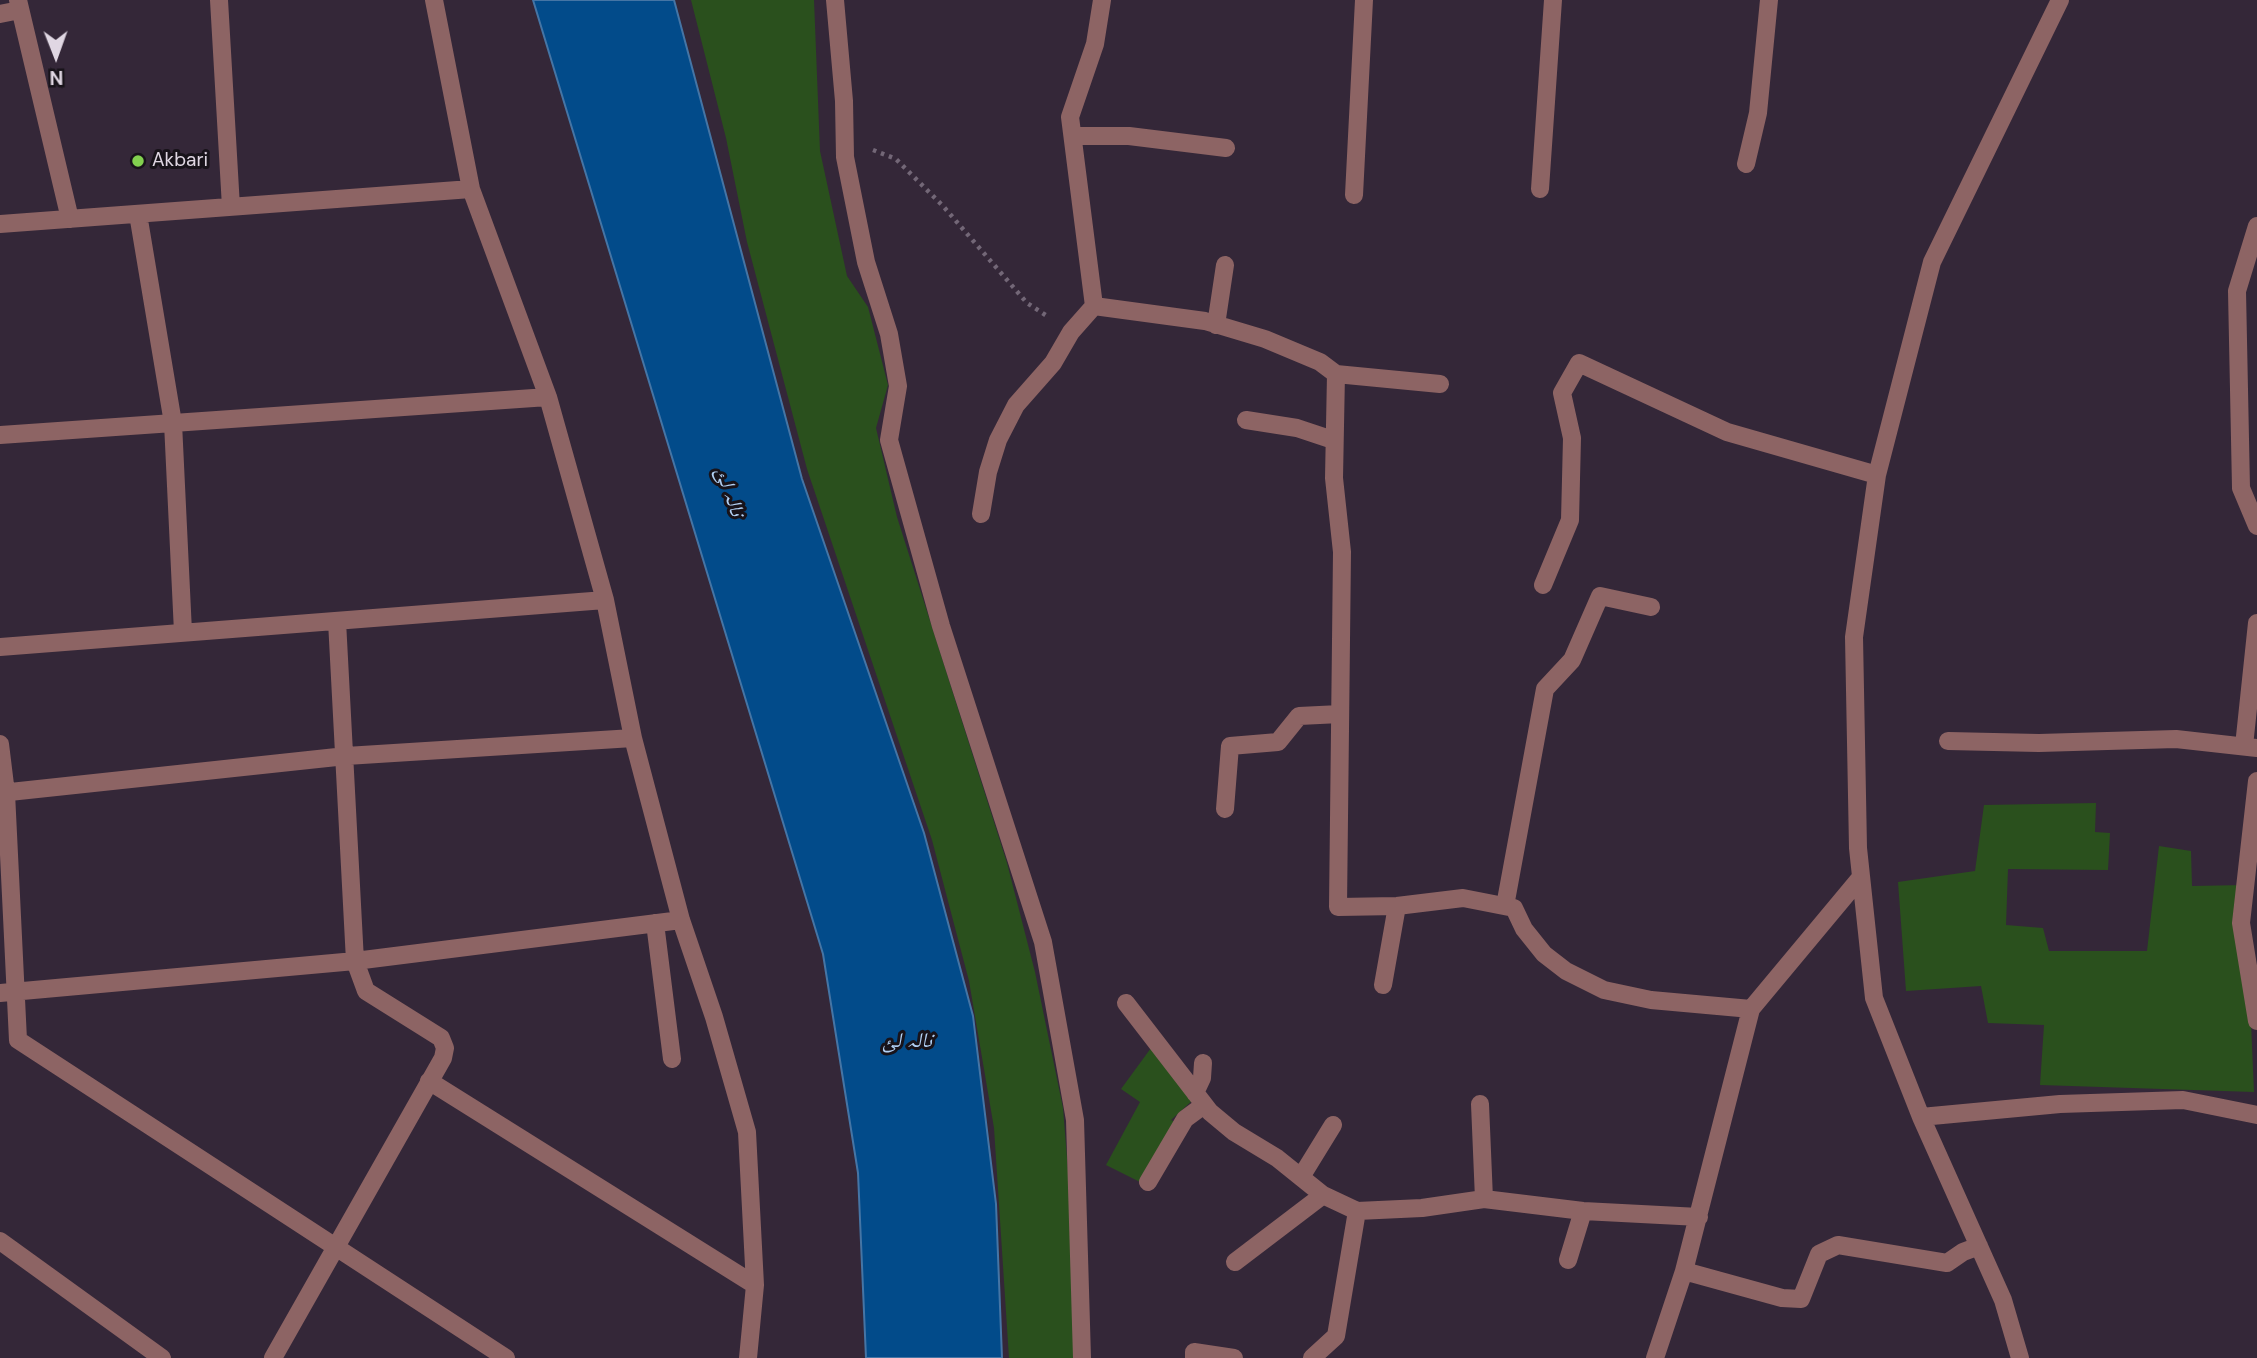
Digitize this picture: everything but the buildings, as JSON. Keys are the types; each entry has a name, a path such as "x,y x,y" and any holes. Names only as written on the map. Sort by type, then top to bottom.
{"street":[{"path":"219,0 231,207"},
{"path":"434,0 471,189 548,397 605,600 633,738 681,920 714,1017 747,1132 755,1285 748,1358"},
{"path":"835,0 844,101 842,141 866,262 889,334 898,386 889,440 941,626 1043,942 1075,1120 1082,1358"},
{"path":"981,514 988,472 998,440 1016,405 1053,363 1071,332 1094,306 1070,117 1095,44 1102,0"},
{"path":"1354,195 1364,0"},
{"path":"1540,189 1553,0"},
{"path":"1746,164 1758,113 1769,0"},
{"path":"2020,1358 2003,1300 1921,1117 1874,998 1861,877 1854,637 1877,475 1932,262 2060,0"},
{"path":"0,14 19,5 70,219"},
{"path":"1073,136 1129,136 1226,148"},
{"path":"0,224 471,189"},
{"path":"138,214 173,423 183,632"},
{"path":"2257,226 2237,291 2249,438 2241,488 2257,526"},
{"path":"1216,325 1225,265"},
{"path":"1094,306 1216,325 1265,339 1320,362 1336,374 1440,384"},
{"path":"1543,584 1570,520 1572,438 1562,393 1579,363 1727,432 1877,475"},
{"path":"1336,374 1333,440 1342,552 1338,907 1397,906 1462,898 1514,908 1524,929 1544,954 1566,971 1604,990 1651,1000 1751,1010"},
{"path":"0,435 548,397"},
{"path":"1246,420 1297,428 1333,440"},
{"path":"1505,906 1545,689 1572,660 1600,596 1651,607"},
{"path":"0,647 605,600"},
{"path":"273,1358 443,1058 445,1048 441,1038 366,991 355,961 337,621"},
{"path":"1948,741 2039,744 2176,738 2251,747 2257,623"},
{"path":"1225,809 1230,746 1278,742 1299,716 1340,714"},
{"path":"3,793 346,756 633,738"},
{"path":"0,744 8,992 18,1040 506,1358"},
{"path":"2257,781 2241,923 2257,1021"},
{"path":"1655,1358 1699,1217 1751,1010 1861,877"},
{"path":"1383,985 1397,906"},
{"path":"8,992 355,961 681,920"},
{"path":"655,923 672,1059"},
{"path":"1126,1003 1200,1099 1234,1132 1277,1158 1323,1195 1357,1211 1422,1208 1484,1199 1583,1210 1699,1217"},
{"path":"1148,1182 1200,1099 1203,1063"},
{"path":"429,1081 755,1285"},
{"path":"1921,1117 2060,1104 2183,1100 2257,1115"},
{"path":"1480,1104 1484,1199"},
{"path":"1301,1177 1333,1125"},
{"path":"1235,1262 1323,1195"},
{"path":"1568,1260 1583,1210"},
{"path":"1312,1358 1336,1336 1357,1211"},
{"path":"0,1241 162,1358"},
{"path":"1684,1271 1782,1298 1801,1299 1819,1254 1838,1245 1947,1263 1963,1252 1979,1246"},
{"path":"1194,1358 1194,1352 1234,1358"}],"path":[{"path":"842,141 896,159 943,206 1027,303 1071,332"}],"green space":[{"path":"691,0 814,0 820,151 847,276 868,307 888,385 876,428 897,517 1007,863 1035,972 1063,1108 1071,1208 1076,1358 1009,1358 994,1128 969,981 932,840 807,469 747,242 726,138"},
{"path":"2096,803 2095,832 2110,833 2108,870 2008,869 2006,925 2043,928 2049,951 2147,951 2159,846 2191,851 2192,886 2245,885 2254,1092 2040,1085 2044,1025 1988,1023 1981,986 1906,991 1898,882 1975,871 1984,805"},
{"path":"1151,1048 1195,1098 1171,1120 1180,1124 1142,1183 1106,1165 1140,1102 1121,1089"}],"water":[{"name":"نالہ لئ","path":"533,0 674,0 802,479 924,833 973,1016 996,1204 1002,1358 866,1358 858,1173 823,954"}],"place":[{"name":"Akbari","path":"138,161"}]}
